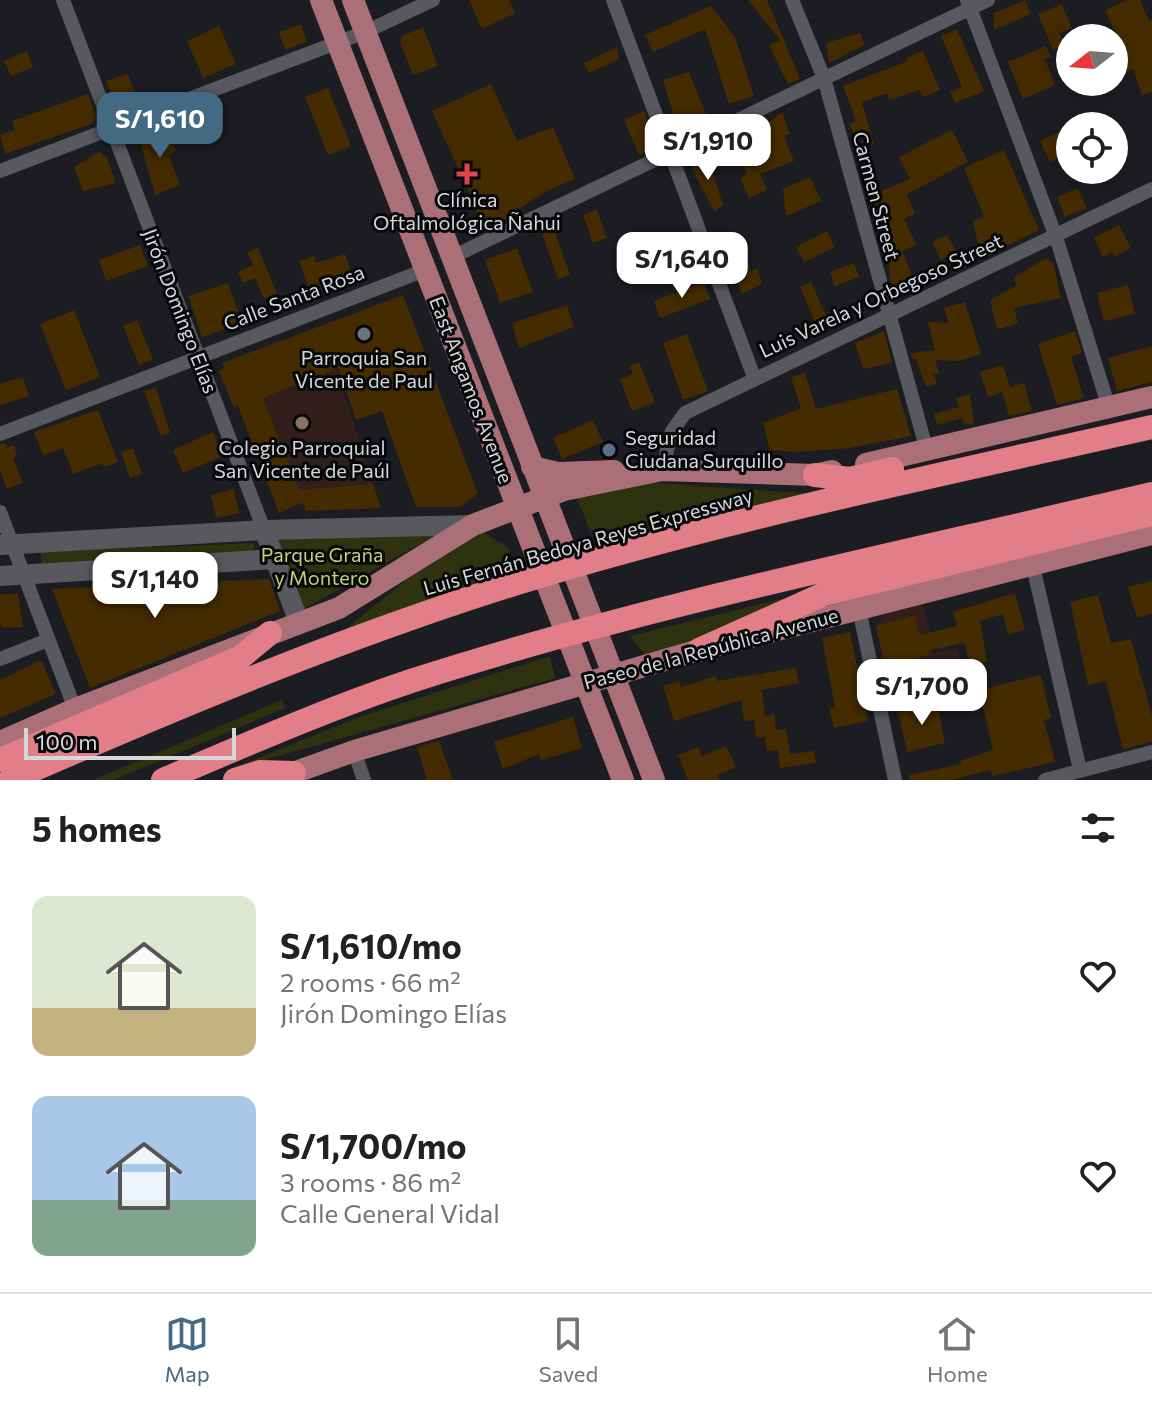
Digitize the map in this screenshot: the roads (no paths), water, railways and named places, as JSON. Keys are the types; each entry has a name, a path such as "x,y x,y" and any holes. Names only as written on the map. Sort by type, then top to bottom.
{"highway":[{"path":"815,475 850,479 1152,412"},
{"name":"Luis Fernán Bedoya Reyes Expressway","path":"10,780 237,683 389,625 519,583 667,541 1152,427"},
{"path":"163,780 409,682 573,633 1152,494"},
{"path":"699,650 824,594 1152,514"},
{"path":"0,760 241,657 270,633"},
{"path":"235,780 260,772 284,776"}],"main road":[{"name":"East Angamos Avenue","path":"321,0 623,780"},
{"name":"East Angamos Avenue","path":"353,0 654,780"},
{"path":"0,742 75,709 339,608 473,525 544,497 662,470 815,475 1152,397"},
{"path":"532,467 558,473 596,469 635,474"},
{"name":"Paseo de la República Avenue","path":"284,776 354,751 699,650 1032,562 1152,534"}],"street":[{"name":"Jirón Domingo Elías","path":"63,0 299,622"},
{"path":"0,171 365,32 433,0"},
{"path":"613,0 754,377"},
{"name":"Carmen Street","path":"792,0 824,78 886,314 927,451"},
{"path":"452,257 824,78 968,4 988,0"},
{"path":"968,4 1056,237 1109,408"},
{"name":"Luis Varela y Orbegoso Street","path":"662,470 676,420 754,377 1152,189"},
{"name":"Calle Santa Rosa","path":"0,434 425,270"},
{"path":"0,512 6,544 24,575 75,709"},
{"path":"6,544 264,530 473,525"},
{"path":"0,576 275,559"},
{"path":"1032,562 1080,770"},
{"path":"859,609 895,780"},
{"path":"0,659 48,640"},
{"path":"354,751 364,780"},
{"path":"1045,780 1152,752"}],"place":[{"name":"Clínica Oftalmológica Ñahui","path":"467,174"},
{"name":"Parroquia San Vicente de Paul","path":"364,334"},
{"name":"Colegio Parroquial San Vicente de Paúl","path":"302,423"},
{"name":"Seguridad Ciudana Surquillo","path":"609,450"}],"park label":[{"name":"Parque Graña y Montero","path":"322,566"}]}
